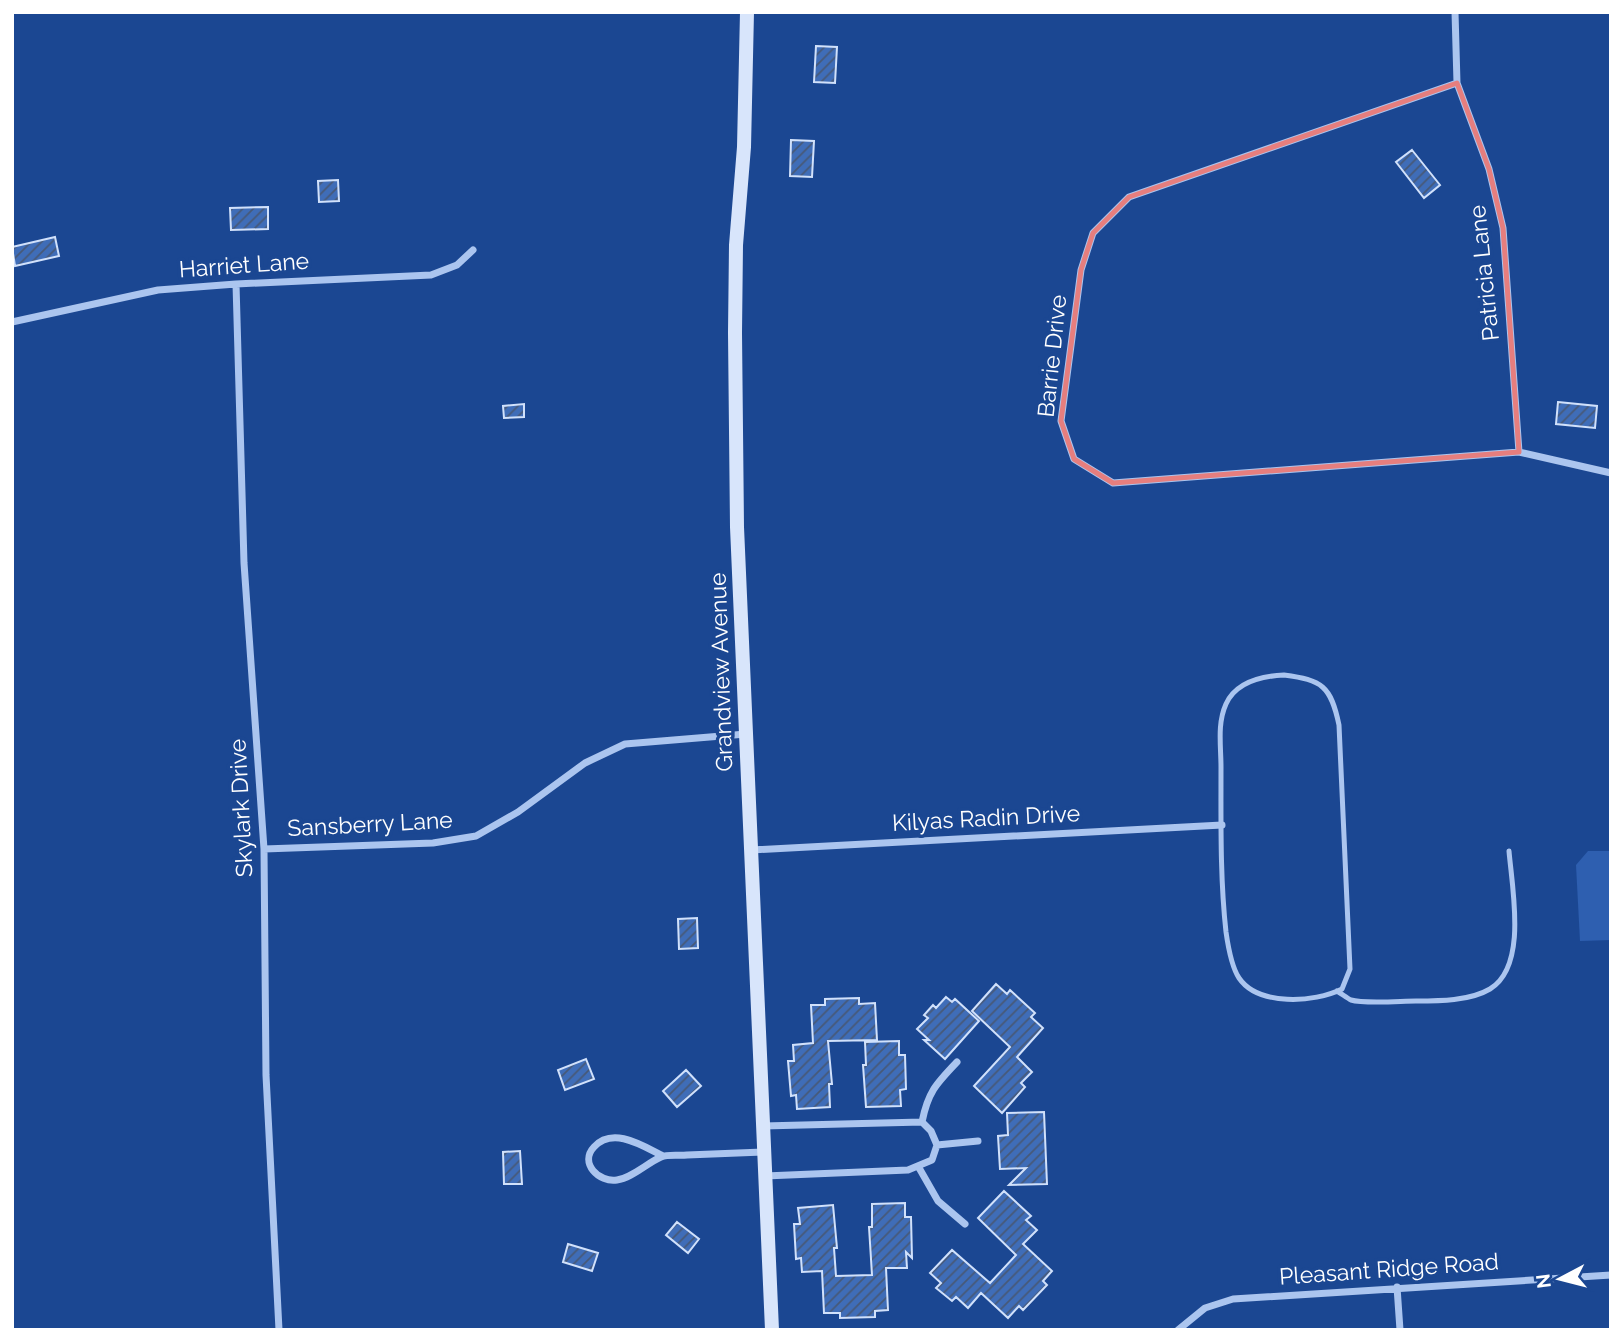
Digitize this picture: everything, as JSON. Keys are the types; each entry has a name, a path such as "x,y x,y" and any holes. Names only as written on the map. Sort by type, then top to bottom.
{"street":[{"name":"Grandview Avenue","path":"747,12 747,77 736,245 737,527 772,1330"},
{"name":"Patricia Lane","path":"1455,12 1457,83 1489,169 1503,228 1519,452"},
{"name":"Barrie Drive","path":"1457,83 1129,197 1093,233 1081,270 1061,421 1074,460 1114,483 1519,452 1611,473"},
{"name":"Harriet Lane","path":"12,323 158,290 431,275 457,265 473,250"},
{"name":"Skylark Drive","path":"236,284 244,563 264,849 266,1075 279,1330"},
{"name":"Sansberry Lane","path":"264,849 433,843 476,836 518,812 585,763 625,744 746,734"},
{"name":"Kilyas Radin Drive","path":"751,850 1222,825"},
{"path":"922,1122 927,1099 935,1085 957,1062"},
{"path":"763,1126 922,1122 931,1131 937,1145 932,1160 908,1170 765,1176"},
{"path":"663,1156 633,1141 614,1137 600,1140 590,1150 589,1161 594,1173 603,1179 618,1180 663,1156 764,1152"},
{"path":"937,1145 978,1141"},
{"path":"918,1166 938,1201 965,1224"},
{"name":"Pleasant Ridge Road","path":"1178,1330 1205,1308 1233,1299 1611,1275"},
{"path":"1397,1287 1400,1330"}],"lane":[{"path":"1260,676 1310,678 1326,688 1335,703 1339,725 1350,970 1342,989 1338,991 1326,997 1301,999 1261,996 1246,987 1237,975 1226,933 1220,724 1226,702 1240,688 1260,676"},
{"path":"1338,991 1352,1000 1431,1001 1478,995 1492,988 1508,970 1513,950 1514,916 1508,851"}],"highlighted area":[{"path":"1457,83 1489,169 1503,228 1519,452 1113,483 1074,459 1061,421 1081,270 1093,233 1129,197"}],"shaded area":[{"path":"1588,851 1611,851 1611,940 1580,941 1576,865"}],"building":[{"path":"816,46 837,47 835,83 814,82"},
{"path":"791,140 814,141 812,177 790,176"},
{"path":"1412,150 1440,185 1424,198 1396,162"},
{"path":"338,180 339,201 319,202 318,181"},
{"path":"268,207 268,229 231,230 230,208"},
{"path":"55,237 59,256 15,266 12,247"},
{"path":"1558,402 1597,406 1595,428 1556,424"},
{"path":"524,404 524,417 504,418 503,406"},
{"path":"697,918 698,948 679,949 678,919"},
{"path":"996,984 1007,994 1010,990 1035,1013 1031,1017 1043,1028 1017,1057 1032,1072 1021,1083 1025,1087 1002,1113 974,1086 1010,1047 972,1011"},
{"path":"946,997 952,1002 955,999 979,1021 945,1059 924,1040 929,1040 917,1029 928,1018 924,1015 933,1005 936,1008"},
{"path":"859,998 859,1004 875,1003 877,1040 828,1041 832,1084 829,1084 830,1107 797,1109 796,1095 791,1096 788,1061 794,1061 793,1045 813,1043 811,1005 825,1005 825,999"},
{"path":"899,1041 899,1055 905,1055 906,1089 900,1090 901,1106 866,1107 863,1065 866,1065 865,1042"},
{"path":"586,1059 594,1079 565,1090 558,1070"},
{"path":"686,1070 701,1086 677,1107 663,1091"},
{"path":"1044,1112 1047,1184 1009,1185 1026,1168 1000,1169 998,1136 1008,1135 1007,1113"},
{"path":"520,1151 522,1184 504,1184 503,1152"},
{"path":"1004,1191 1031,1216 1026,1220 1037,1230 1023,1244 1052,1271 1043,1281 1047,1285 1023,1310 1019,1306 1008,1318 981,1293 968,1308 956,1297 952,1301 936,1288 941,1283 930,1273 952,1250 990,1283 1016,1255 978,1218"},
{"path":"905,1203 905,1217 911,1217 912,1258 906,1252 907,1268 886,1268 888,1310 875,1311 875,1317 840,1318 840,1313 824,1313 822,1271 802,1272 801,1258 796,1259 794,1224 800,1224 798,1208 833,1205 837,1248 834,1248 836,1276 872,1275 869,1227 872,1227 872,1204"},
{"path":"677,1222 699,1239 688,1253 666,1235"},
{"path":"568,1244 598,1253 592,1271 563,1262"}]}
